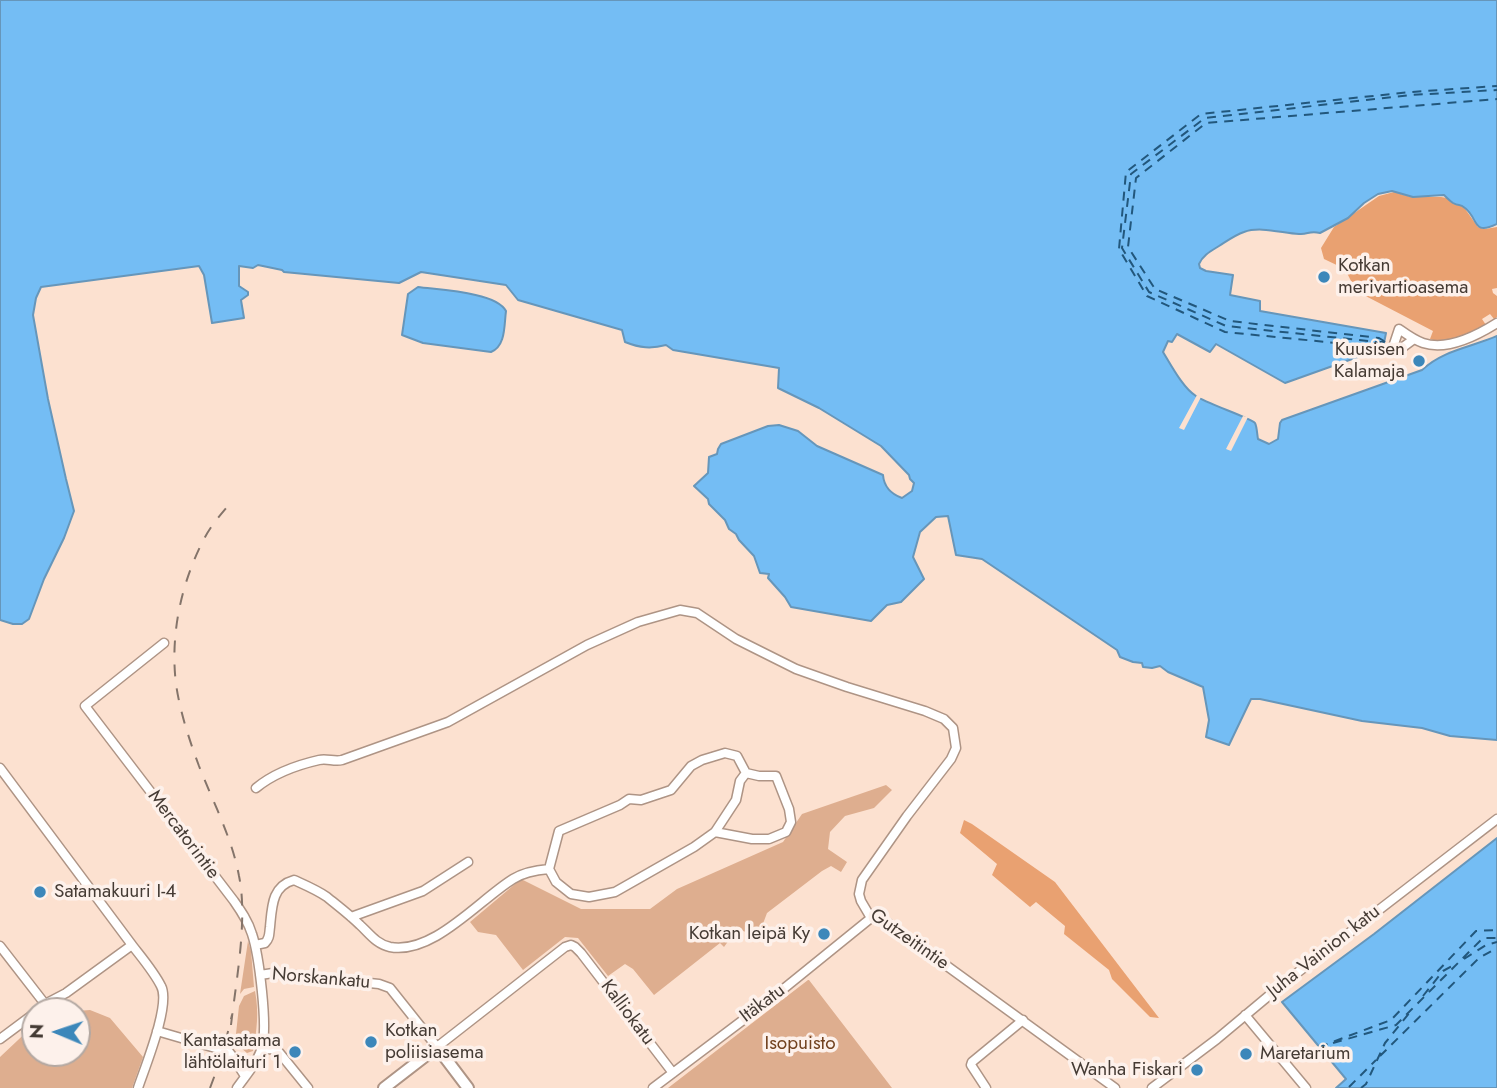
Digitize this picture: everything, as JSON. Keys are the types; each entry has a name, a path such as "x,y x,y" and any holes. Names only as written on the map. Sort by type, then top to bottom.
{"main road":[{"path":"384,1088 437,1047 468,1088"}],"street":[{"path":"1414,339 1434,346 1443,345 1479,335 1497,323"},
{"name":"Gutzeitintie","path":"256,788 268,778 282,772 320,760 342,760 448,722 587,645 638,622 680,610 697,613 736,639 796,669 847,688 925,711 944,719 953,728 956,748 951,759 865,874 859,894 861,901 871,918 878,917 886,921 1115,1088"},
{"name":"Mercatorintie","path":"164,643 85,706 247,922 255,945 260,975 264,1031 261,1050"},
{"path":"725,753 737,756 746,773 740,781 736,800 715,832 694,848 615,892 589,897 571,894 556,881 549,869 559,831 629,799 641,800 671,790 691,766 702,760 725,753"},
{"path":"0,768 163,988 164,1002 157,1031 138,1088"},
{"path":"715,832 752,839 769,839 786,832 791,822 779,780 776,776 746,773"},
{"name":"Juha Vainion katu","path":"1152,1088 1497,818"},
{"path":"351,917 423,891 468,862"},
{"path":"255,945 265,943 269,939 277,889 285,882 294,880 325,896 376,941 390,947 408,947 448,929 515,878 535,870 549,869"},
{"name":"Itäkatu","path":"653,1088 771,999 871,918"},
{"path":"58,997 132,945"},
{"name":"Kalliokatu","path":"437,1047 571,945 581,953 673,1073"},
{"path":"0,946 40,997"},
{"name":"Norskankatu","path":"260,975 267,973 380,984 390,988 437,1047"},
{"path":"1245,1015 1306,1088"},
{"path":"986,1088 972,1070 972,1062 1023,1020"},
{"path":"0,1040 21,1024"},
{"path":"157,1031 224,1050 233,1057 245,1076"},
{"path":"237,1088 261,1050 271,1049 278,1051 308,1088"}],"green space":[{"path":"886,785 892,790 874,808 845,816 830,832 828,849 847,862 841,872 831,866 822,871 767,913 761,929 752,934 737,929 724,947 720,943 654,995 633,969 625,964 608,976 578,938 565,937 523,970 496,935 478,932 470,922 521,879 581,909 650,909 677,889 783,842 802,814"},
{"path":"248,941 254,987 244,989 240,994"},
{"name":"Isopuisto","path":"808,980 892,1088 668,1088"},
{"path":"255,991 256,1036 253,1051 247,1053 235,1043 239,1006 244,996"},
{"path":"91,1010 110,1018 143,1057 132,1088 0,1088 0,1057 21,1037 21,1067 91,1067"}],"shaded area":[{"path":"1394,192 1411,197 1447,198 1463,206 1478,227 1497,227 1497,288 1492,289 1497,296 1497,317 1494,319 1490,314 1482,319 1486,325 1476,333 1441,343 1430,339 1433,331 1356,291 1345,269 1324,259 1321,248 1334,227 1379,196"},
{"path":"964,820 1055,882 1159,1018 1150,1017 1112,979 1109,970 1064,934 1065,926 1036,902 1030,907 992,875 997,864 960,833"}],"water":[{"path":"0,0 1497,0 1497,224 1480,227 1465,208 1444,195 1413,197 1392,191 1378,194 1348,218 1320,233 1250,230 1241,233 1208,254 1199,264 1200,268 1206,271 1233,275 1230,295 1260,301 1260,311 1386,333 1383,348 1285,383 1216,344 1210,352 1177,334 1172,342 1168,341 1163,352 1186,388 1201,399 1255,423 1258,439 1269,444 1278,439 1282,420 1422,370 1448,353 1497,336 1497,740 1450,736 1422,728 1362,721 1260,699 1251,699 1229,745 1206,737 1209,720 1203,687 1160,666 1143,667 1142,663 1120,657 1117,650 982,559 956,555 948,516 936,517 920,532 913,557 924,579 901,602 887,605 871,621 791,607 768,578 769,574 760,573 754,556 729,529 708,499 694,486 708,473 709,457 717,454 721,444 768,426 779,425 798,431 817,446 883,475 889,490 902,498 912,491 914,483 881,446 819,408 778,388 779,368 673,350 666,345 636,346 625,342 622,330 518,300 506,285 421,272 399,283 284,272 258,265 253,268 239,266 239,286 248,292 241,300 244,318 212,323 204,275 199,266 41,287 33,315 48,399 74,511 29,619 22,624 0,620"},
{"path":"418,287 466,293 500,305 506,311 503,334 496,349 491,352 423,343 402,335 408,294"},
{"path":"1497,838 1497,1088 1336,1088 1346,1079 1282,1002"}],"pier":[{"path":"1197,395 1201,397 1184,430 1179,428"},
{"path":"1243,416 1248,417 1231,451 1226,449"}],"ferry route":[{"path":"1385,341 1377,347 1225,332 1147,296 1119,249 1126,172 1201,114 1411,92 1497,86"},
{"path":"1384,342 1226,326 1149,292 1122,248 1131,174 1205,118 1411,95 1497,90"},
{"path":"1384,341 1379,338 1230,321 1155,289 1128,247 1136,178 1206,123 1497,99"},
{"path":"1319,1047 1391,1020 1476,931 1497,930"},
{"path":"1333,1043 1396,1025 1483,938 1497,938"},
{"path":"1464,959 1486,945 1497,942"},
{"path":"1380,1056 1479,958 1497,948"},
{"path":"1423,996 1443,971 1456,964"},
{"path":"1361,1088 1366,1084 1385,1043 1411,1011"},
{"path":"1349,1087 1376,1060"}],"railway":[{"path":"231,1025 242,930 239,876 227,834 185,725 176,684 175,647 179,610 189,573 207,534 232,501"},
{"path":"210,1088 222,1056 232,1015"}],"place":[{"name":"Kotkan merivartioasema","path":"1324,277"},
{"name":"Kuusisen Kalamaja","path":"1419,361"},
{"name":"Satamakuuri I-4","path":"40,892"},
{"name":"Kotkan leipä Ky","path":"824,934"},
{"name":"Kotkan poliisiasema","path":"371,1042"},
{"name":"Kantasatama lähtölaituri 1","path":"295,1052"},
{"name":"Maretarium","path":"1246,1054"},
{"name":"Wanha Fiskari","path":"1197,1070"}]}
